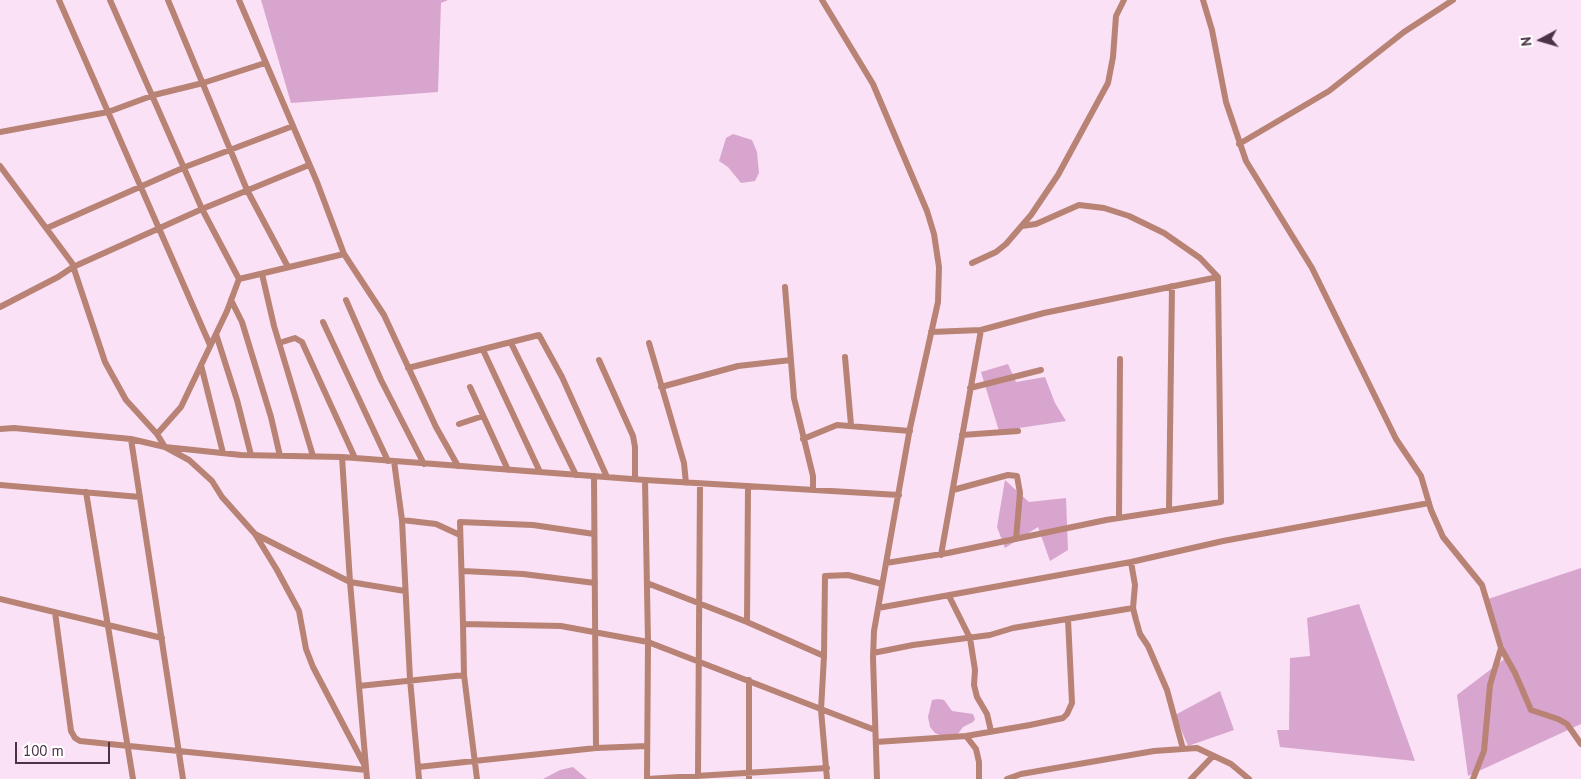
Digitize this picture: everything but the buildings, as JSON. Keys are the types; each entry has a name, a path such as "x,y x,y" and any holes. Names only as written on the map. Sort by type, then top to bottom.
{"street":[{"path":"59,0 210,345"},
{"path":"110,0 154,95 202,209 239,279 216,334 181,407 157,434"},
{"path":"168,0 247,190 288,267"},
{"path":"239,0 309,164 344,254 384,315 436,427 458,466"},
{"path":"822,0 859,57 873,84 927,211 934,234 939,267 938,302 910,431 878,608 873,653 877,779"},
{"path":"972,263 999,250 1022,226 1058,175 1108,83 1113,57 1116,16 1124,0"},
{"path":"1203,0 1212,30 1226,102 1246,161 1312,268 1396,438 1421,476 1429,503 1443,537 1482,585 1501,648 1515,672 1531,710 1558,718 1566,724 1581,744"},
{"path":"1239,144 1329,91 1404,32 1453,0"},
{"path":"0,132 108,112 154,95 203,83 265,63"},
{"path":"47,228 185,168 293,126"},
{"path":"0,307 58,277 73,267 202,209 309,164"},
{"path":"0,166 66,252 113,379 126,400 157,434 165,447 189,460 212,481 222,496 255,534 277,570 299,611 306,649 313,667 366,768"},
{"path":"886,563 941,555 1119,518 1221,502 1218,277 1200,258 1164,233 1129,216 1104,208 1079,205 1036,224 1022,226"},
{"path":"239,279 344,254"},
{"path":"262,274 279,343 313,456"},
{"path":"931,332 981,330 1029,316 1218,277"},
{"path":"1169,510 1172,286"},
{"path":"785,287 794,398 813,476 812,490"},
{"path":"231,300 242,322 271,417 280,456"},
{"path":"346,300 381,380 424,464"},
{"path":"323,322 391,461 402,520 410,679 419,779"},
{"path":"941,555 981,330"},
{"path":"216,334 237,400 251,455"},
{"path":"408,368 539,335 607,477"},
{"path":"279,343 295,338 302,342 355,458"},
{"path":"511,343 576,475"},
{"path":"649,343 684,463 686,483"},
{"path":"483,350 540,472"},
{"path":"845,357 851,425"},
{"path":"1119,518 1120,359"},
{"path":"599,360 633,436 635,479"},
{"path":"661,388 738,366 791,360"},
{"path":"201,364 223,453"},
{"path":"970,388 1041,370"},
{"path":"470,387 508,470"},
{"path":"459,424 483,416"},
{"path":"804,439 837,425 910,431"},
{"path":"0,429 14,428 131,439 165,447 223,453 342,457 700,484 899,495"},
{"path":"962,435 1018,431"},
{"path":"131,439 183,779"},
{"path":"342,457 366,779"},
{"path":"953,490 1008,475 1017,476 1020,493 1016,539"},
{"path":"594,476 596,748"},
{"path":"645,480 648,642 647,779 698,775 749,776 827,768"},
{"path":"698,775 700,484"},
{"path":"0,485 140,497"},
{"path":"747,622 748,486"},
{"path":"86,492 110,625 133,779"},
{"path":"878,608 1131,562 1223,541 1429,503"},
{"path":"402,520 436,524 460,535"},
{"path":"476,779 464,675 463,571 460,522 533,525 594,534"},
{"path":"255,534 350,582 405,591"},
{"path":"1131,562 1135,585 1133,608 1140,634 1148,646 1167,690 1183,749"},
{"path":"463,571 522,574 595,583"},
{"path":"827,779 821,710 825,576 848,575 882,584"},
{"path":"647,583 747,622 824,656"},
{"path":"949,596 970,638 974,685 977,697 987,714 991,731"},
{"path":"0,599 162,638"},
{"path":"873,653 913,644 970,638 1013,628 1133,608"},
{"path":"55,612 71,731 75,738 80,741 366,768"},
{"path":"876,742 966,736 1063,718 1072,703 1068,619"},
{"path":"464,624 561,626 648,642 875,730"},
{"path":"1473,779 1484,751 1490,686 1501,648"},
{"path":"359,686 410,679 464,675"},
{"path":"749,680 749,776"},
{"path":"966,736 976,748 980,762 979,779"},
{"path":"418,767 596,748 647,746"},
{"path":"1006,779 1020,774 1154,751 1197,748 1231,764 1249,779"},
{"path":"1191,779 1213,756"}],"shaded area":[{"path":"261,0 448,0 441,3 438,92 291,103"},
{"path":"733,134 752,140 757,152 759,173 755,181 741,183 728,167 719,161 726,138"},
{"path":"1008,364 1016,382 1045,377 1055,403 1066,421 999,431 981,372"},
{"path":"1005,480 1029,502 1066,498 1068,550 1050,561 1038,527 1005,548 997,527"},
{"path":"1581,568 1581,724 1468,776 1457,695 1507,657 1488,599"},
{"path":"1359,604 1415,761 1280,747 1277,730 1289,730 1290,658 1310,656 1307,618"},
{"path":"1220,691 1234,730 1188,746 1175,715"},
{"path":"932,700 944,700 952,711 973,714 975,719 963,727 957,735 942,736 935,733 930,727 928,717"},
{"path":"573,767 587,779 543,779 560,770"}]}
